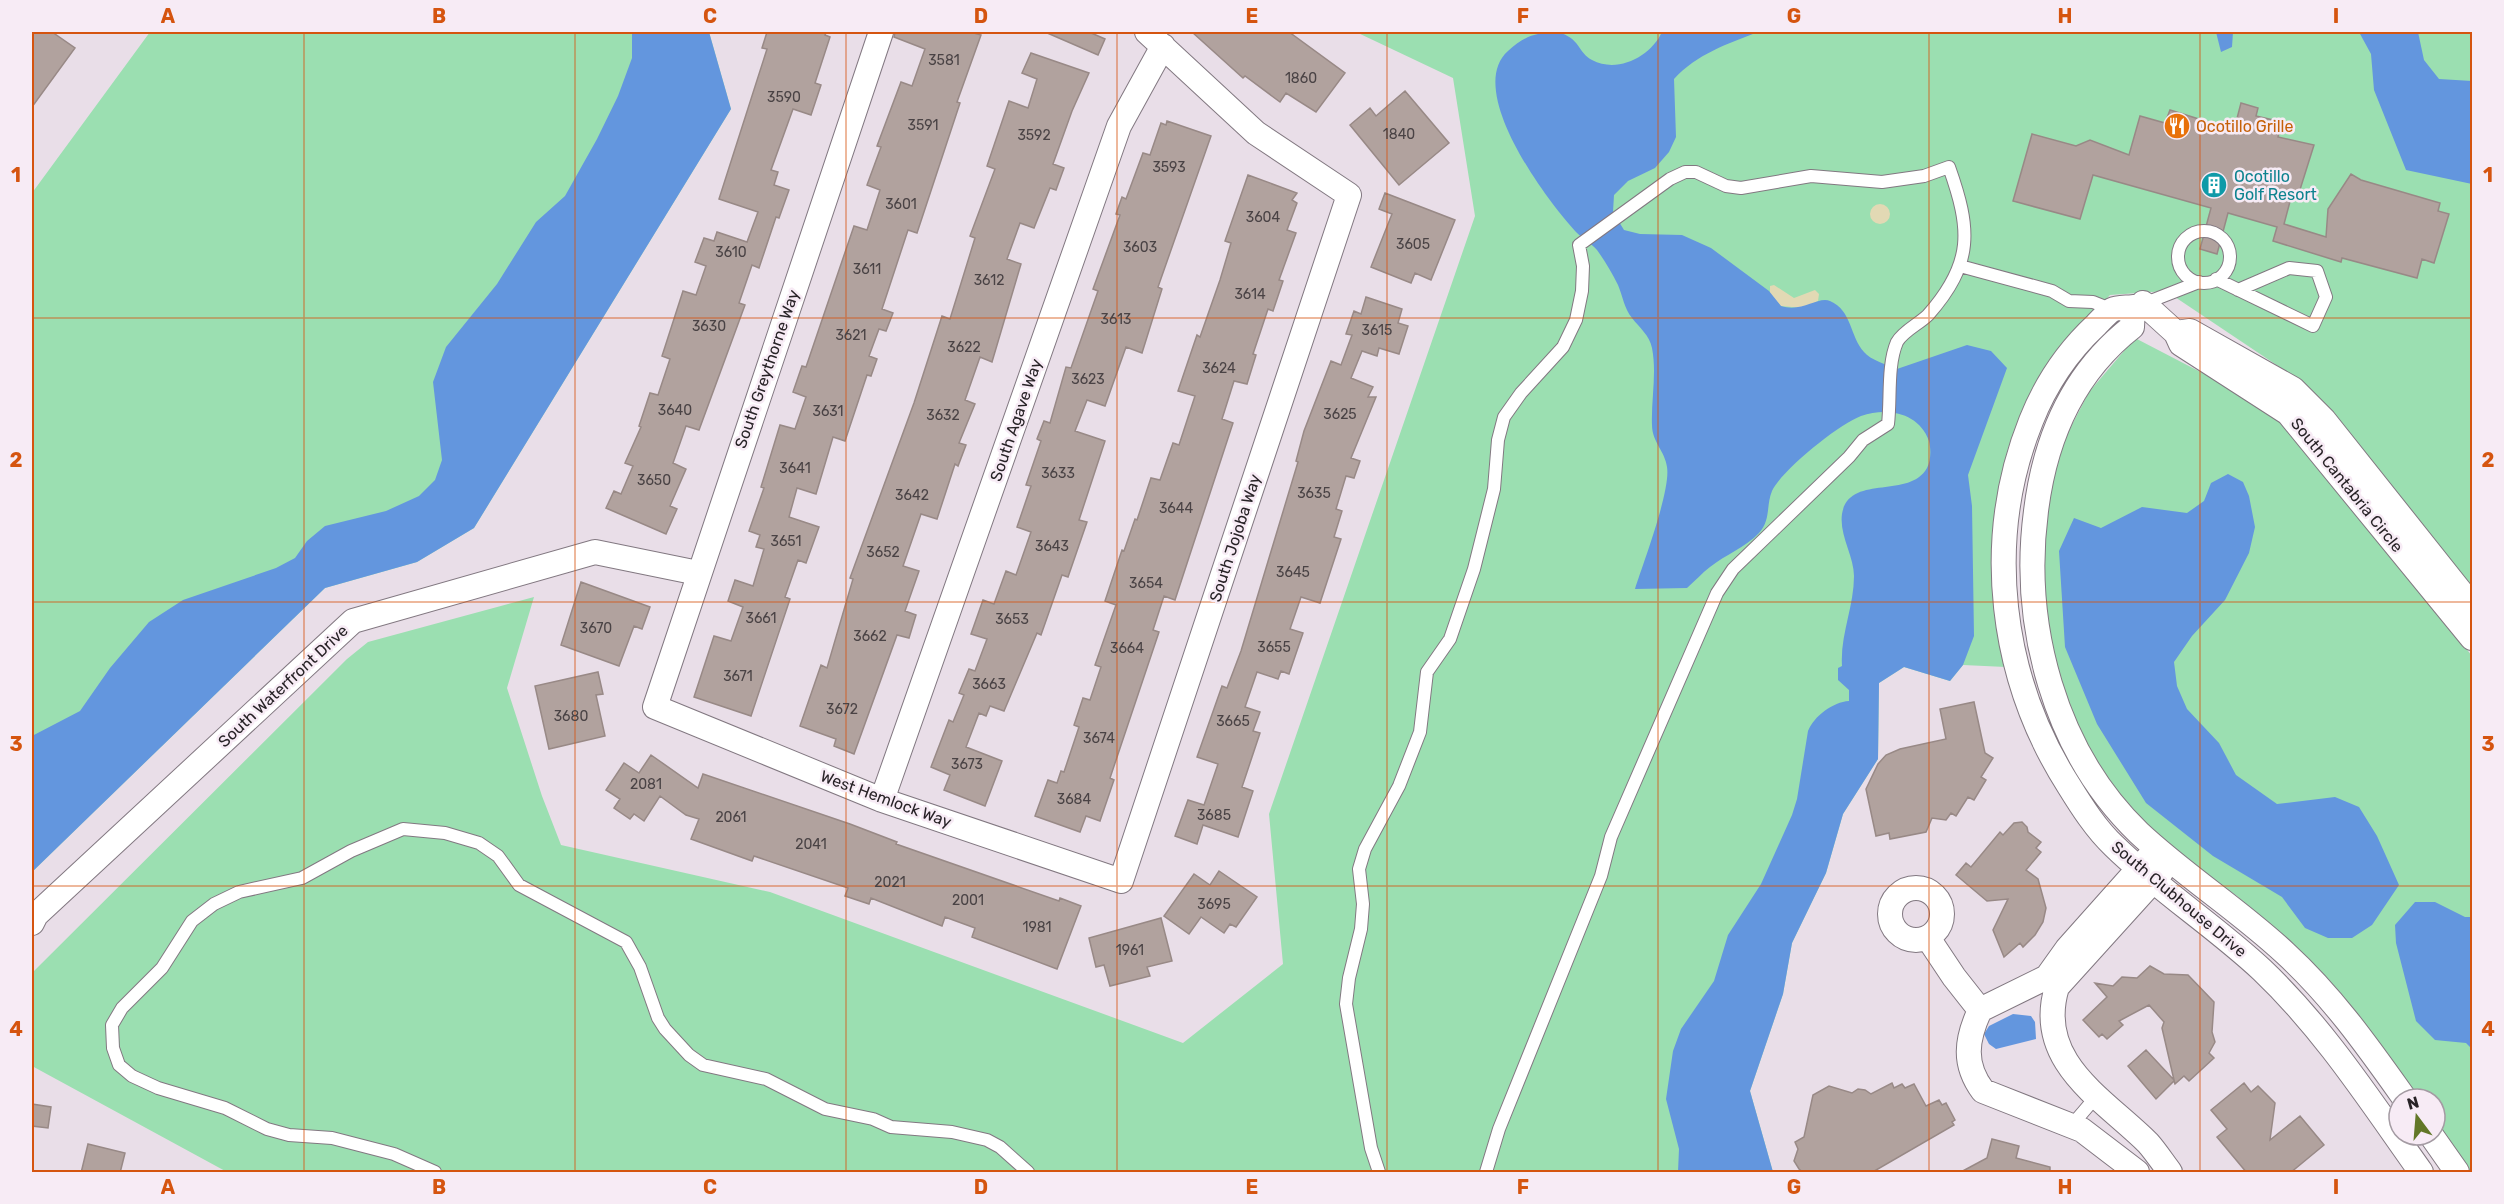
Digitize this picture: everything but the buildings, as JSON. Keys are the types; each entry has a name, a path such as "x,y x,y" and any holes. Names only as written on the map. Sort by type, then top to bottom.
{"street":[{"name":"South Greythorne Way","path":"655,707 881,32"},
{"name":"South Jojoba Way","path":"1121,881 1349,195 1256,133 1155,39"},
{"name":"South Agave Way","path":"882,800 1119,126 1155,39"},
{"name":"South Cantabria Circle","path":"2130,307 2176,333 2181,344 2288,414 2472,638"},
{"name":"South Clubhouse Drive","path":"2130,307 2069,353 2058,366 2038,403 2022,442 2013,477 2004,560 2007,621 2023,690 2048,751 2094,823 2146,875 2229,941 2262,971 2317,1029 2391,1087"},
{"name":"South Clubhouse Drive","path":"2130,307 2132,327 2088,371 2073,392 2057,424 2044,462 2032,538 2031,579 2036,625 2054,699 2086,763 2119,809 2164,855 2283,951 2336,1003 2361,1062 2421,1173"},
{"name":"South Cantabria Circle","path":"2176,333 2190,331 2293,388 2324,420 2472,606"},
{"name":"South Waterfront Drive","path":"32,923 36,915 353,621 595,552 698,573"},
{"name":"West Hemlock Way","path":"655,707 882,800 1121,881"},
{"path":"2164,855 2146,875 2067,949 2052,982 2053,1026 2059,1049 2075,1076 2095,1098 2150,1145 2170,1173"},
{"path":"1928,938 1980,1010"},
{"path":"2052,982 1980,1010 1967,1046 1974,1078 1983,1091 2082,1130 2137,1173"},
{"path":"2439,1147 2457,1173"}],"lane":[{"path":"1379,1173 1371,1148 1346,1004 1349,978 1361,929 1363,904 1359,869 1365,849 1399,786 1420,732 1427,672 1450,639 1474,569 1494,489 1498,441 1504,417 1521,393 1563,346 1576,320 1582,291 1583,266 1579,245 1670,179 1685,172 1706,175 1726,186 1741,188 1811,176 1902,181 1949,167 1961,200 1966,226 1960,266 1938,303 1898,341 1893,364 1888,424 1863,440 1849,457 1738,564 1717,592 1611,837 1601,876 1499,1129 1486,1173"},
{"path":"2199,282 2191,279 2180,267 2178,251 2187,237 2202,231 2218,235 2229,249 2228,266 2216,279"},
{"path":"1960,266 2052,291 2069,301 2130,307 2199,282 2216,279 2238,290 2313,326 2326,297 2318,271 2289,268 2238,290"},
{"path":"2069,353 2088,371"},
{"path":"435,1173 394,1154 332,1138 289,1135 267,1129 225,1108 158,1088 132,1076 119,1065 113,1048 112,1025 122,1008 162,968 192,921 214,904 239,892 302,878 351,851 403,829 445,833 479,843 498,856 519,885 626,942 665,1029 689,1055 703,1065 766,1079 825,1109 873,1119 891,1127 971,1135 1000,1147 1028,1173"},
{"path":"2072,1125 2095,1098"}],"green space":[{"path":"150,32 709,32 731,109 474,528 417,562 325,588 32,872 32,193"},
{"name":"Ocotillo Golf Resort","path":"1356,32 2472,32 2472,591 2293,376 2166,291 2110,295 2044,368 2008,448 1991,564 2006,667 1963,665 1950,681 1904,667 1879,683 1878,759 1843,814 1826,873 1792,943 1783,994 1750,1091 1773,1172 227,1172 32,1066 32,973 347,659 368,642 534,597 507,688 542,796 561,845 770,892 1183,1043 1283,964 1269,814 1475,216 1453,78"},
{"path":"2135,338 2264,405 2291,426 2472,656 2472,1172 2467,1172 2447,1144 2447,1087 2407,1087 2339,991 2237,896 2146,833 2083,748 2055,691 2042,601 2043,523 2062,444 2089,392"}],"sand":[{"path":"1876,204 1884,204 1890,210 1890,218 1884,224 1876,224 1870,218 1870,210"},
{"path":"1774,285 1794,298 1815,290 1819,294 1818,301 1803,308 1781,306 1770,294 1770,286"}],"water":[{"path":"632,32 709,32 731,109 474,528 417,562 325,588 32,872 32,736 80,711 110,668 149,622 183,600 276,568 295,558 307,541 325,526 386,511 419,496 435,480 442,460 433,382 446,347 497,284 536,222 565,196 618,96 632,58"},
{"path":"1557,32 1575,41 1592,60 1612,65 1623,64 1642,55 1657,41 1662,32 1758,32 1703,56 1674,79 1676,137 1669,152 1655,168 1628,181 1614,195 1613,212 1624,230 1640,234 1682,235 1711,248 1769,291 1781,306 1789,308 1825,300 1830,301 1843,311 1859,346 1867,355 1897,369 1967,345 1991,351 2007,368 1968,475 1972,506 1974,636 1963,665 1950,681 1904,667 1879,683 1878,759 1843,814 1826,873 1792,943 1783,994 1750,1091 1773,1172 1678,1172 1679,1149 1666,1099 1673,1051 1681,1029 1714,981 1728,935 1761,884 1792,815 1811,725 1825,711 1837,704 1849,701 1849,690 1838,680 1838,668 1842,666 1843,643 1854,576 1842,522 1842,514 1847,502 1856,494 1867,490 1907,483 1918,477 1927,468 1930,444 1918,424 1910,418 1882,412 1861,416 1839,428 1812,449 1778,482 1770,496 1763,528 1748,543 1710,567 1687,588 1635,589 1661,509 1667,478 1666,461 1653,431 1654,367 1651,344 1629,314 1618,285 1600,254 1563,217 1530,171 1503,117 1496,91 1497,69 1508,51 1530,36"},
{"path":"2216,32 2233,32 2232,47 2221,52"},
{"path":"2359,32 2418,32 2424,60 2439,79 2472,81 2472,184 2406,170 2374,90 2371,54"},
{"path":"2228,474 2243,482 2249,496 2255,527 2249,553 2225,600 2192,636 2174,662 2177,686 2187,709 2219,743 2236,775 2277,804 2335,797 2359,807 2377,836 2399,885 2372,925 2352,938 2328,938 2305,928 2282,897 2213,856 2146,803 2097,724 2065,647 2059,551 2074,518 2101,528 2142,507 2187,513 2204,501 2211,483"},
{"path":"2415,902 2435,902 2465,917 2472,917 2472,1049 2466,1043 2435,1040 2416,1021 2396,943 2395,925"},
{"path":"2013,1014 2031,1016 2035,1022 2036,1039 1996,1049 1989,1044 1984,1034 1989,1026"}],"place":[{"name":"Ocotillo Grille","path":"2177,126"},
{"name":"Ocotillo Golf Resort","path":"2214,185"}]}
